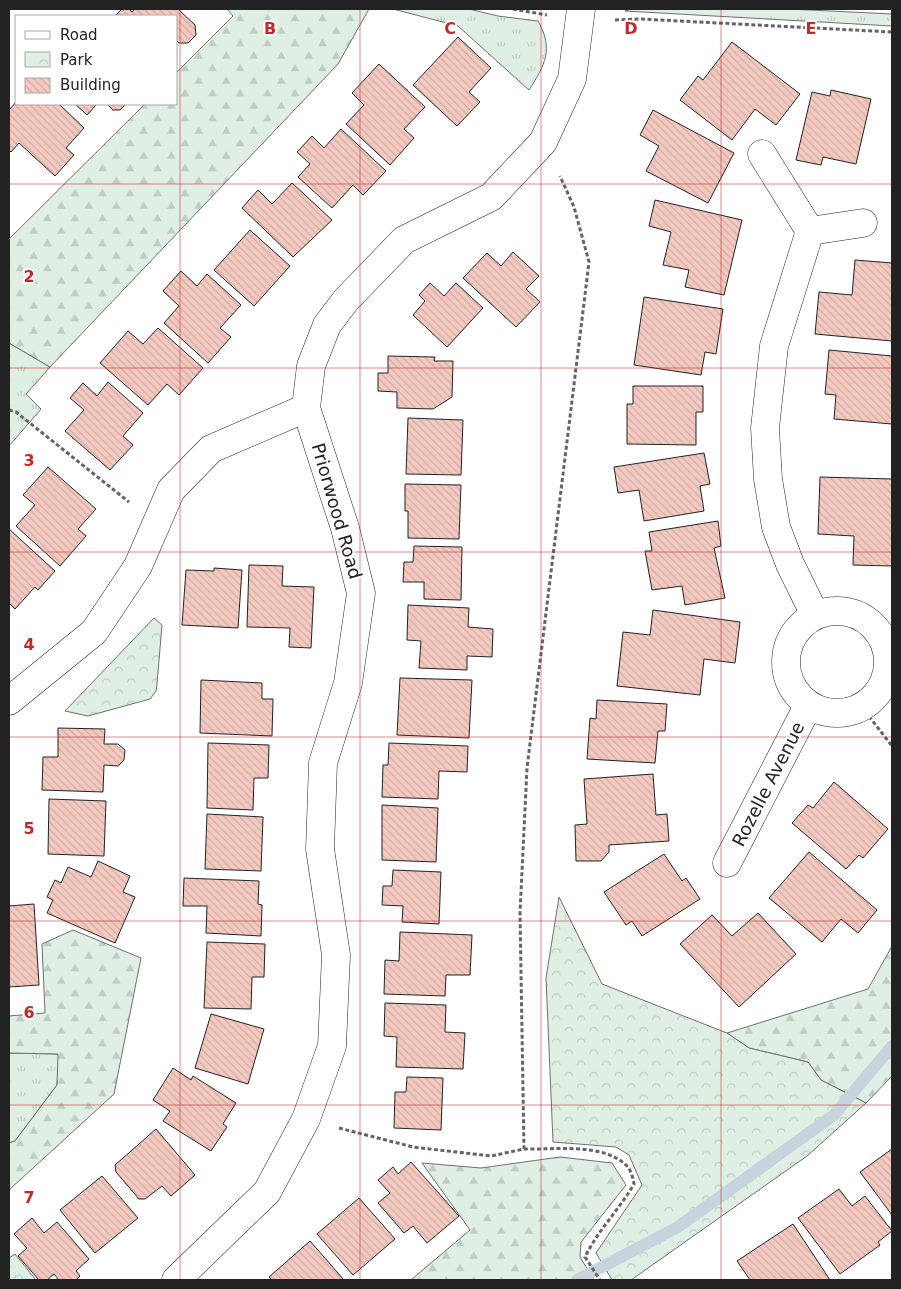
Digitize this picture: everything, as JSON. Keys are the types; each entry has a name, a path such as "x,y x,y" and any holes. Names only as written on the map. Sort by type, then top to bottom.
{"street":[{"name":"Priorwood Road","path":"176,1280 268,1192 306,1119 332,1046 336,955 320,849 323,763 348,683 361,593 345,528 306,408 311,366 327,325 346,300 404,240 491,197 543,142 572,79 580,15"},
{"path":"762,154 810,231 774,346 765,428 768,479 776,527 790,564 815,615"},
{"path":"810,231 863,223"},
{"path":"9,702 94,632 138,566 171,490 211,449 306,408"},
{"path":"832,610 853,612 869,621 889,646 889,664 885,683 875,698 852,712 834,714 808,706 795,694 787,677 786,650 794,634 806,620 815,615 832,610"},
{"name":"Rozelle Avenue","path":"727,863 808,706"}],"path":[{"path":"513,9 641,19 892,32"},
{"path":"524,1149 520,913 527,768 589,262 574,206 543,142"},
{"path":"9,410 16,412 156,525"},
{"path":"861,706 892,746"},
{"path":"306,1119 413,1147 491,1156 524,1149 593,1151 613,1156 628,1166 634,1184 623,1203 594,1239 585,1257 600,1280"}],"green space":[{"path":"227,9 369,9 338,64 50,367 9,343 9,239 144,105 178,105 178,71 233,16"},
{"path":"393,9 469,9 498,16 538,21 546,40 546,57 529,90 458,26"},
{"path":"631,9 789,9 892,14 892,26 625,11"},
{"path":"9,343 50,367 26,394 41,409 9,446"},
{"path":"154,618 162,625 156,691 150,699 88,716 65,711"},
{"path":"559,897 602,984 727,1033 749,1048 808,1062 821,1080 866,1103 807,1156 631,1280 612,1280 596,1253 642,1185 629,1155 616,1147 553,1142 546,978"},
{"path":"73,930 141,958 114,1094 9,1190 9,1143 15,1141 57,1085 58,1054 9,1053 9,1016 45,1013 42,944"},
{"path":"892,946 892,1076 866,1103 821,1080 808,1062 749,1048 727,1033 868,989"},
{"path":"9,1053 59,1054 57,1085 15,1141 9,1143"},
{"path":"560,1157 612,1163 626,1185 581,1242 580,1257 594,1280 411,1280 470,1230 422,1163 481,1168"},
{"path":"15,1254 36,1280 9,1280 9,1258"}],"building":[{"path":"122,9 129,9 132,12 135,9 178,9 195,25 196,35 188,43 178,42 178,15 116,15"},
{"path":"458,37 491,68 469,92 480,102 457,126 413,85"},
{"path":"732,42 800,94 776,125 755,109 732,140 680,100 698,76 703,80"},
{"path":"379,64 425,107 404,129 414,138 390,165 346,124 364,105 352,93"},
{"path":"831,90 871,99 856,164 823,157 821,165 796,160 812,92 830,96"},
{"path":"15,103 15,105 60,105 84,128 66,148 74,155 55,176 19,143 11,152 9,150 9,110"},
{"path":"76,105 96,105 87,115"},
{"path":"108,105 125,105 120,110 113,110"},
{"path":"653,110 734,153 708,203 646,171 659,146 640,135"},
{"path":"341,129 386,171 363,195 353,185 332,208 298,177 310,164 297,152 312,136 324,148"},
{"path":"292,183 332,220 293,257 242,208 258,190 272,204"},
{"path":"655,200 742,220 724,295 685,287 689,270 663,265 671,232 649,226"},
{"path":"250,230 290,266 254,306 214,270"},
{"path":"513,252 539,276 526,289 540,302 516,327 463,278 487,253 501,266"},
{"path":"855,260 892,263 892,341 815,334 819,292 852,295"},
{"path":"181,271 197,286 207,274 241,305 220,328 231,337 208,363 164,323 179,306 163,291"},
{"path":"430,283 444,296 456,283 483,308 447,347 413,315 425,301 419,295"},
{"path":"644,297 723,309 716,354 705,352 701,375 634,365"},
{"path":"158,328 203,368 179,395 167,384 148,405 100,363 128,331 143,344"},
{"path":"829,350 892,356 892,424 834,419 836,395 825,394"},
{"path":"388,356 435,357 434,361 453,361 452,397 433,409 397,408 397,392 378,391 378,373 388,373"},
{"path":"108,382 143,413 123,436 133,445 110,470 65,431 84,410 70,398 83,383 97,396"},
{"path":"633,386 703,386 703,412 696,412 696,445 627,444 627,404 633,404"},
{"path":"408,418 463,420 461,475 406,474"},
{"path":"704,453 710,484 700,486 704,511 644,521 639,490 618,493 614,467"},
{"path":"48,467 96,509 78,529 86,536 60,566 16,526 35,505 23,495"},
{"path":"820,477 892,479 892,566 853,565 854,536 818,534"},
{"path":"405,484 461,485 459,539 408,538"},
{"path":"718,521 721,546 714,548 725,598 685,605 682,586 652,590 645,551 652,551 649,532"},
{"path":"9,529 55,571 38,590 35,587 15,609 9,603"},
{"path":"414,546 462,547 461,600 424,599 424,582 403,582 404,562 413,562"},
{"path":"249,565 283,566 282,586 314,587 311,648 289,647 290,628 247,627"},
{"path":"214,568 242,570 238,628 182,625 186,570 214,571"},
{"path":"408,605 469,608 468,627 493,629 492,657 467,656 467,670 419,668 421,641 407,640"},
{"path":"653,610 740,622 735,663 704,659 700,695 617,686 623,632 650,635"},
{"path":"400,678 472,680 469,738 397,735"},
{"path":"201,680 262,683 262,699 273,699 272,736 200,733"},
{"path":"597,700 667,704 665,731 658,731 655,763 587,759 590,718 596,719"},
{"path":"58,728 105,729 104,744 118,744 125,750 124,760 118,766 104,765 103,792 42,790 43,757 58,757"},
{"path":"208,743 269,745 268,778 254,778 253,810 207,808"},
{"path":"389,743 468,746 467,772 439,771 438,799 382,797 383,765 388,765"},
{"path":"653,774 656,815 667,814 669,841 609,845 609,852 601,861 576,861 575,825 587,824 584,779"},
{"path":"834,782 888,829 863,858 859,855 846,869 792,823 808,805 813,808"},
{"path":"49,799 106,801 104,856 48,854"},
{"path":"382,805 438,808 436,862 382,860"},
{"path":"207,814 263,817 261,871 205,869"},
{"path":"809,852 877,910 858,933 841,919 822,942 769,898"},
{"path":"664,854 682,881 686,878 700,899 642,936 632,921 626,925 604,892"},
{"path":"98,861 130,876 123,892 135,897 115,943 47,913 53,900 47,897 55,880 61,883 68,867 91,877"},
{"path":"393,870 441,872 439,924 402,922 403,906 382,905 383,886 392,886"},
{"path":"184,878 259,881 258,904 262,905 261,936 206,933 207,906 183,906"},
{"path":"34,904 39,985 9,987 9,906"},
{"path":"758,913 796,954 739,1007 680,944 712,915 732,936"},
{"path":"400,932 472,935 470,975 446,975 445,996 384,994 385,960 399,961"},
{"path":"207,942 265,944 264,977 252,977 251,1009 204,1008"},
{"path":"385,1003 446,1005 445,1032 465,1033 463,1069 396,1067 397,1037 384,1036"},
{"path":"211,1014 264,1029 248,1084 195,1068"},
{"path":"173,1068 191,1080 193,1076 236,1103 223,1124 227,1127 211,1151 163,1121 170,1111 153,1100"},
{"path":"407,1077 443,1078 441,1130 394,1128 395,1092 406,1092"},
{"path":"156,1129 195,1175 171,1196 162,1186 145,1199 139,1199 116,1172 115,1165"},
{"path":"892,1149 892,1215 860,1172"},
{"path":"411,1162 459,1216 427,1243 413,1226 404,1233 378,1203 390,1193 378,1180 393,1167 398,1174"},
{"path":"102,1176 138,1218 95,1253 60,1210"},
{"path":"839,1189 852,1206 865,1196 892,1231 878,1242 880,1245 840,1274 798,1218"},
{"path":"359,1198 395,1239 353,1275 317,1234"},
{"path":"32,1218 44,1233 57,1222 89,1259 76,1271 80,1276 76,1280 59,1280 54,1274 47,1280 39,1280 18,1256 27,1248 14,1234"},
{"path":"793,1224 830,1280 750,1280 737,1261"},
{"path":"310,1241 344,1280 272,1280 269,1277"}],"waterway":[{"path":"577,1280 678,1227 834,1115 892,1046"}]}
